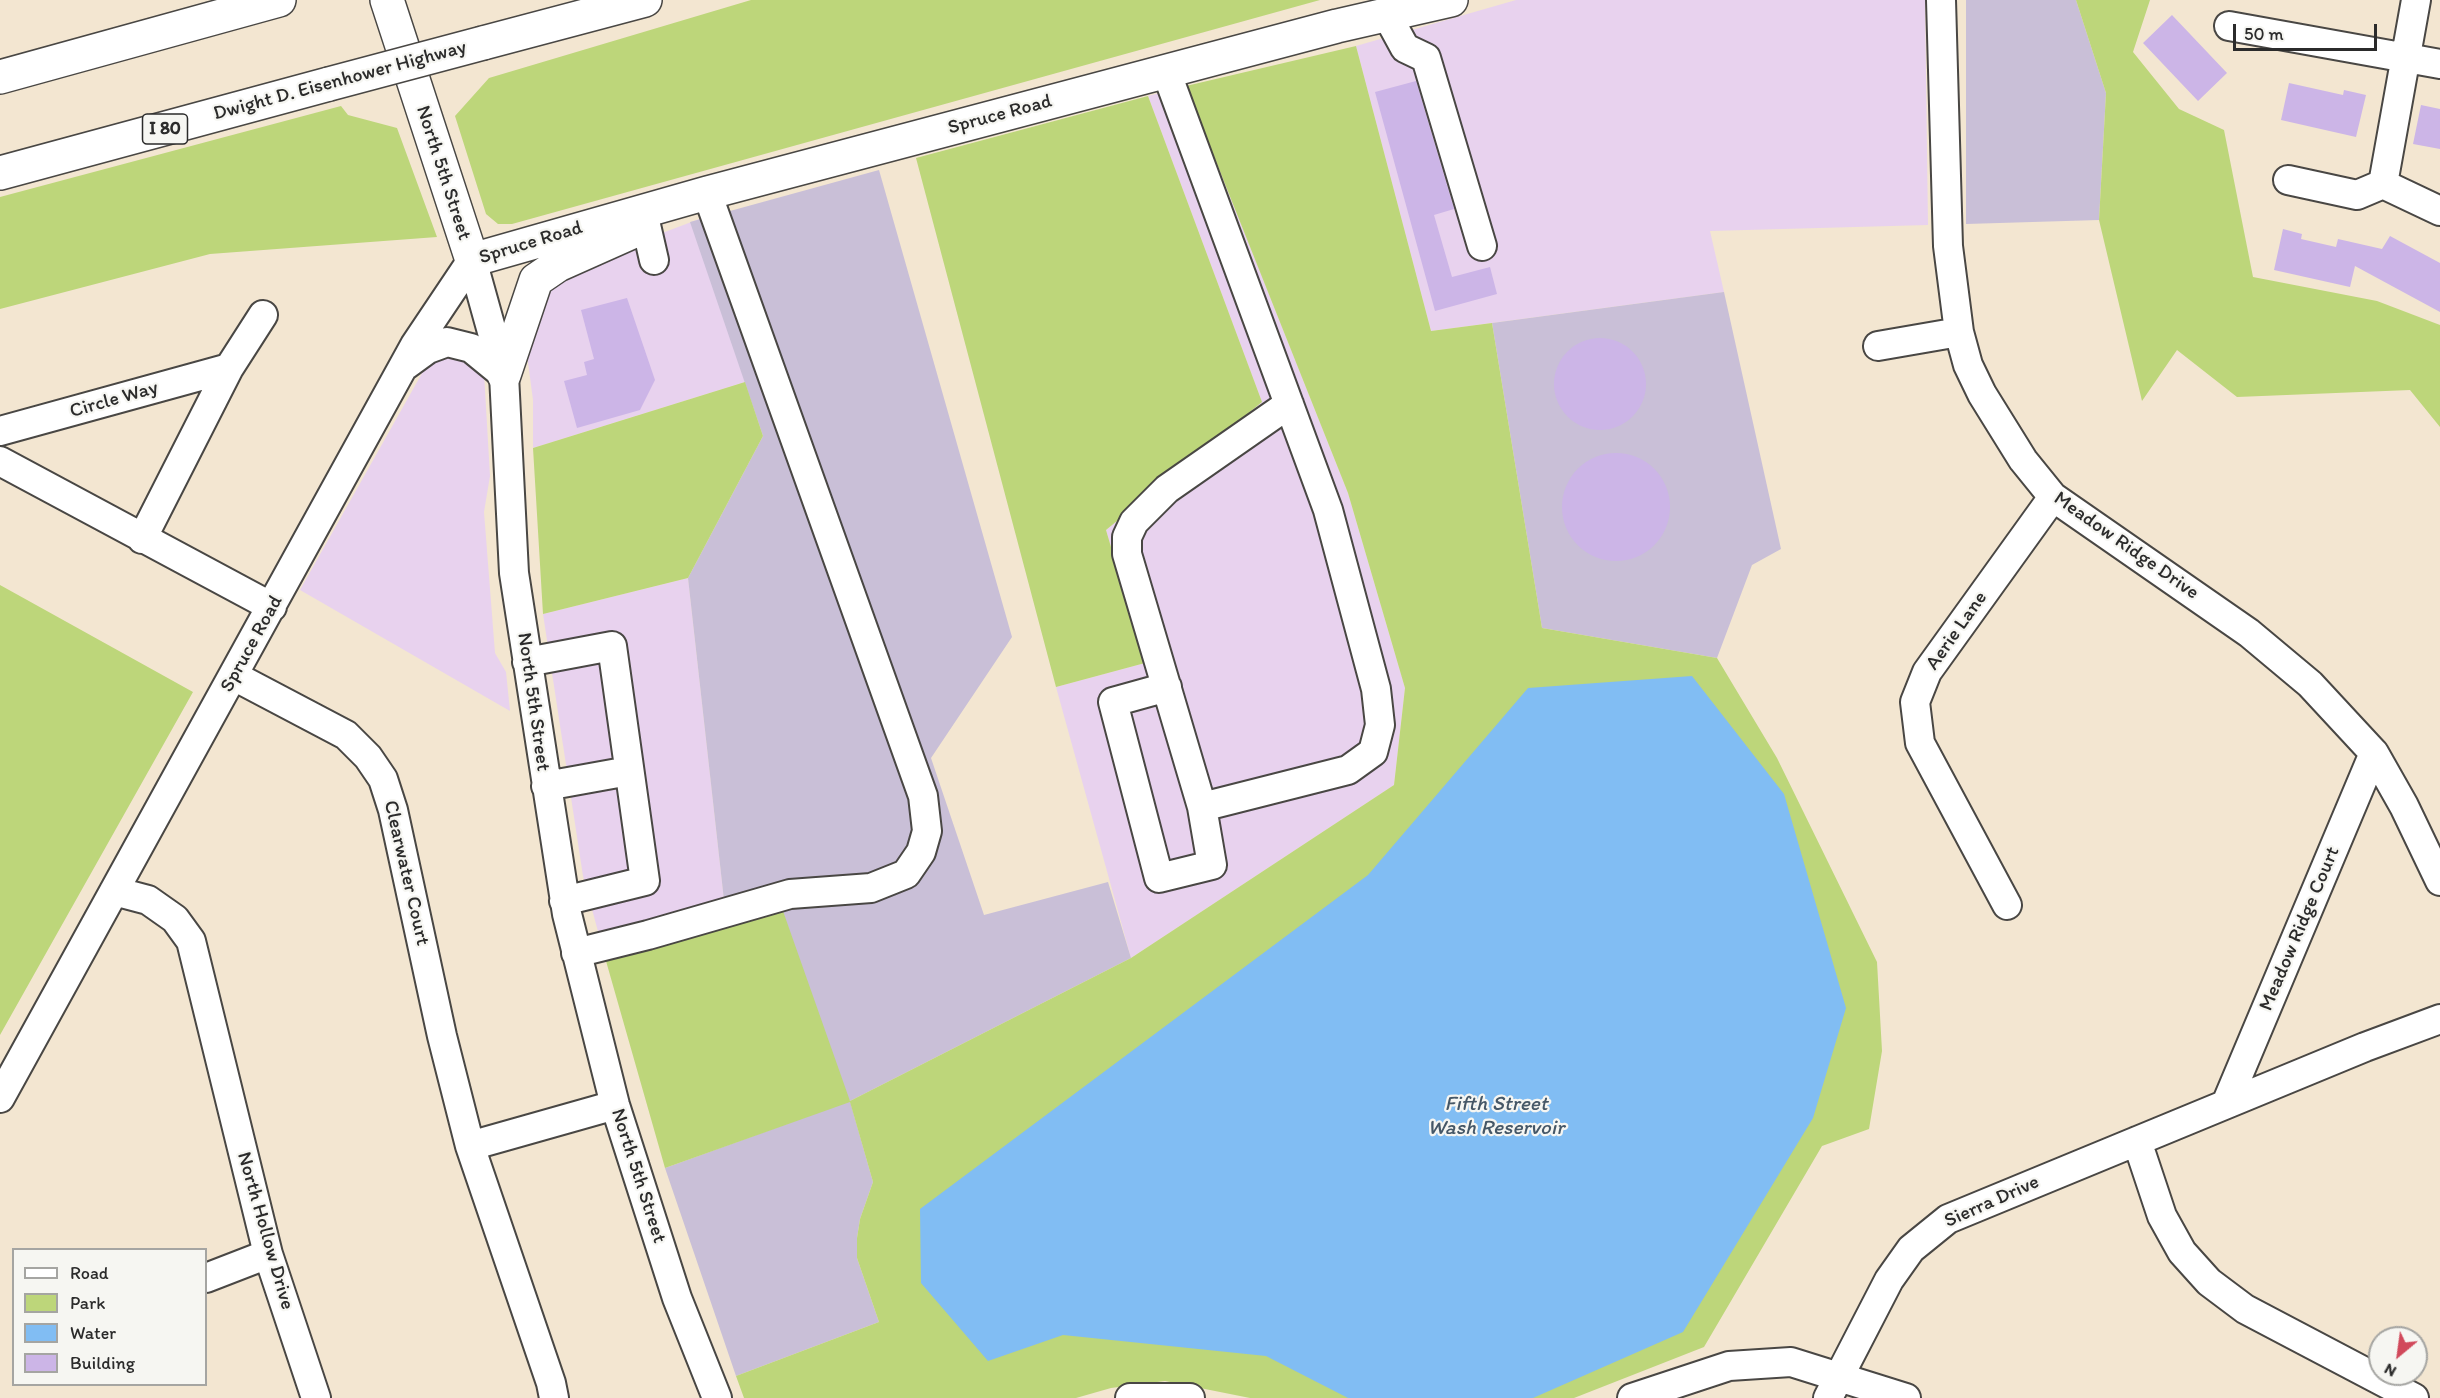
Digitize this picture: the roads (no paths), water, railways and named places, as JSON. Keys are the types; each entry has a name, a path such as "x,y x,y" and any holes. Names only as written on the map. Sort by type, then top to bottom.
{"main road":[{"path":"0,77 279,0"},
{"name":"North 5th Street","path":"387,0 472,260"},
{"name":"Dwight D. Eisenhower Highway","path":"0,173 645,0"},
{"name":"Spruce Road","path":"472,260 707,193 1166,71 1451,0"},
{"path":"504,375 536,279 558,265 646,225 707,193"}],"street":[{"name":"Meadow Ridge Drive","path":"1941,0 1948,246 1959,332 1968,365 1982,394 2023,460 2053,497 2249,633 2310,684 2374,753 2404,806 2440,881"},
{"path":"2383,184 2416,0"},
{"path":"1387,15 1405,48 1426,58 1482,246"},
{"path":"2229,26 2440,64"},
{"path":"1166,71 1328,510 1376,689 1380,725 1372,752 1348,770 1202,807"},
{"path":"2288,180 2357,195 2383,184 2440,211"},
{"path":"576,953 790,894 871,888 906,874 921,852 927,831 923,796 907,748 707,193"},
{"path":"646,225 654,260"},
{"name":"Spruce Road","path":"0,1098 402,368 442,301 472,260"},
{"name":"North 5th Street","path":"472,260 504,375 514,573 564,902 615,1105 677,1298 717,1398"},
{"path":"142,539 229,368 263,315"},
{"path":"1878,346 1959,332"},
{"path":"402,368 428,349 447,342 471,348 504,375"},
{"name":"Circle Way","path":"0,431 229,368"},
{"path":"1167,687 1113,702 1159,878 1212,865 1202,807 1167,687 1127,554 1127,537 1134,522 1167,489 1289,404"},
{"path":"0,460 142,539 272,607"},
{"name":"Aerie Lane","path":"2007,905 1920,743 1915,702 1927,672 2053,497"},
{"path":"527,662 612,646 645,881 564,902"},
{"name":"Clearwater Court","path":"234,676 346,735 368,757 382,779 393,810 442,1036 470,1146 551,1383 554,1398"},
{"name":"Meadow Ridge Court","path":"2226,1104 2374,753"},
{"path":"546,786 629,771"},
{"name":"North Hollow Drive","path":"114,891 148,900 175,919 191,941 268,1254 316,1398"},
{"name":"Sierra Drive","path":"1834,1387 1888,1280 1911,1249 1948,1219 2226,1104 2440,1019"},
{"path":"470,1146 615,1105"},
{"path":"2137,1141 2162,1216 2182,1252 2209,1282 2246,1309 2415,1398"},
{"path":"207,1278 268,1254"},
{"path":"1632,1398 1729,1366 1791,1362 1834,1387 1906,1398"},
{"path":"1130,1398 1190,1398"}],"water":[{"name":"Fifth Street Wash Reservoir","path":"1692,676 1784,794 1846,1008 1813,1118 1683,1332 1533,1398 1348,1398 1266,1356 1063,1335 988,1361 921,1283 920,1209 1368,875 1528,688"}]}
